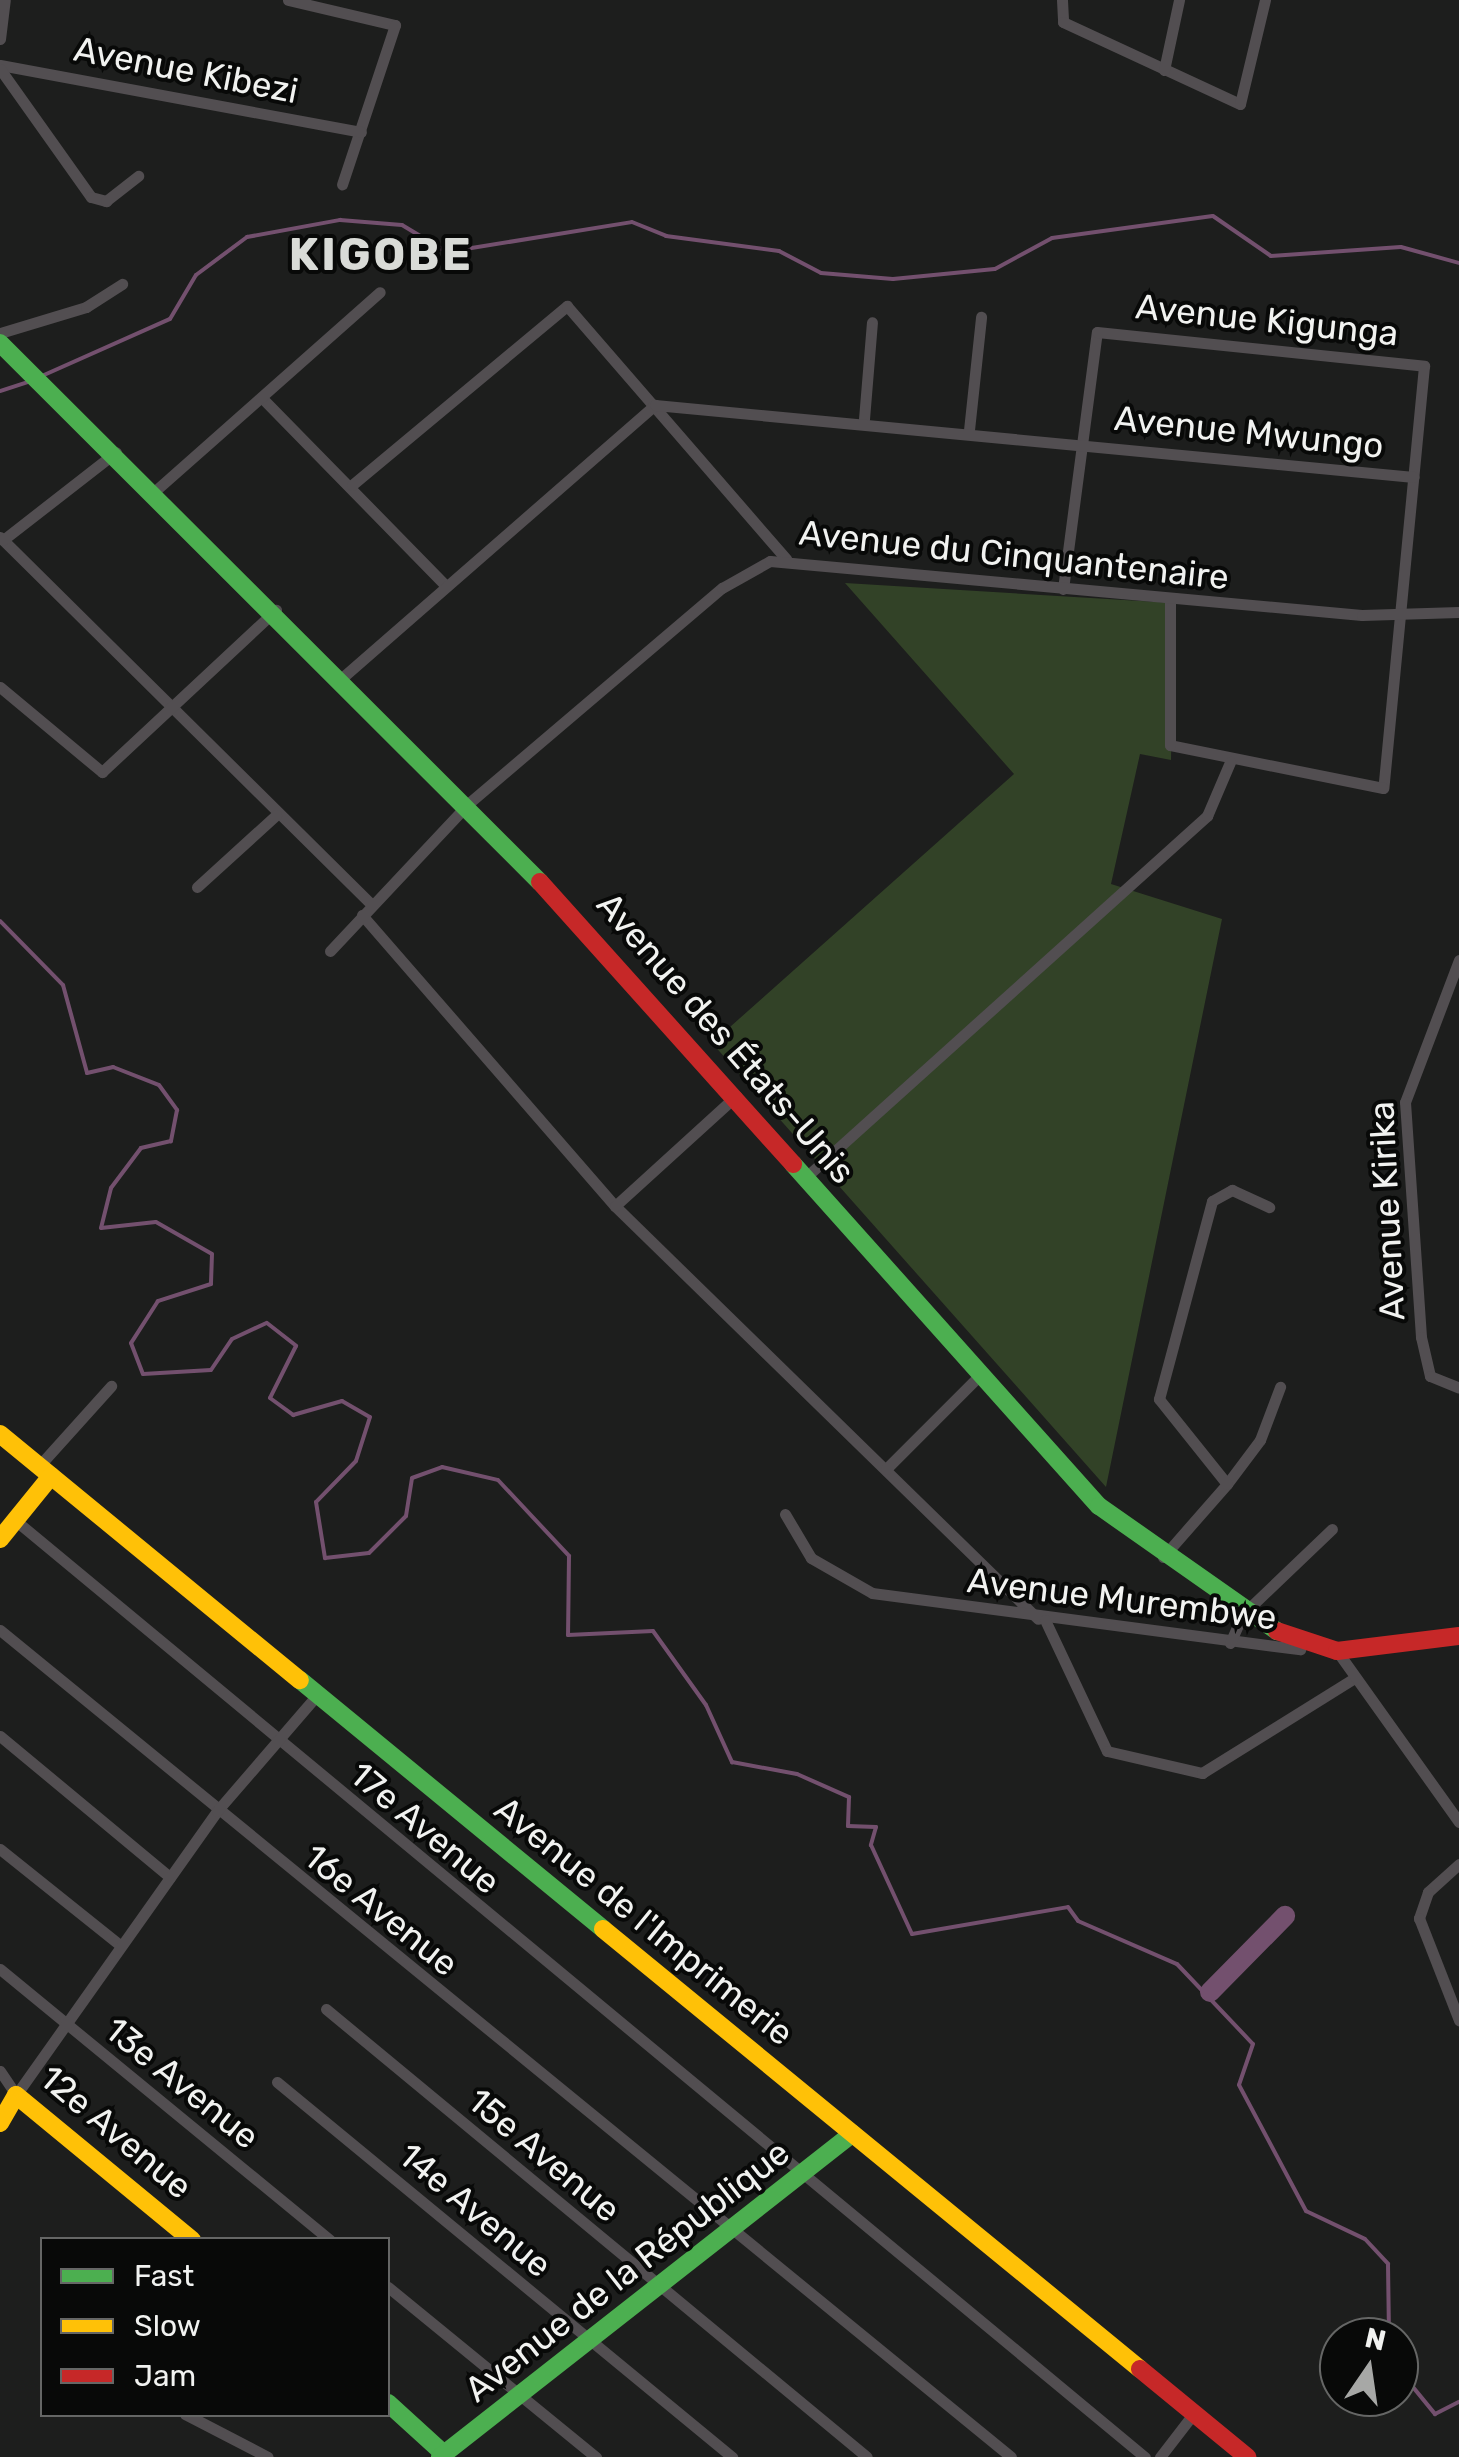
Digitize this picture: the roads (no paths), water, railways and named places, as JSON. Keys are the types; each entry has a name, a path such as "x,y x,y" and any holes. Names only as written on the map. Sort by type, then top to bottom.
{"street":[{"path":"0,39 5,0"},
{"path":"288,0 396,25 342,184"},
{"path":"1062,0 1063,22 1242,104 1265,0"},
{"path":"1164,70 1179,0"},
{"path":"0,67 91,197 106,200 138,176"},
{"name":"Avenue Kibezi","path":"0,67 362,132"},
{"path":"0,333 86,307 122,284"},
{"path":"155,491 380,292"},
{"path":"352,486 556,308 578,315 786,560"},
{"path":"969,430 981,316"},
{"path":"864,420 872,322"},
{"name":"Avenue Kigunga","path":"1079,442 1093,336 1420,363 1402,616 1383,788 1230,762"},
{"name":"Avenue des États-Unis","path":"6,349 116,452 469,803 736,1096 1093,1500 1163,1557 1244,1614 1314,1649 1338,1651 1459,1636"},
{"path":"263,399 444,584"},
{"path":"343,677 444,584 655,405"},
{"name":"Avenue Mwungo","path":"655,405 864,420 1414,476"},
{"path":"1063,589 1079,442"},
{"path":"116,452 2,538 276,815 371,904"},
{"name":"Avenue du Cinquantenaire","path":"330,951 469,803 722,588 786,560 1170,599 1402,616 1459,612"},
{"path":"806,1177 1208,816 1230,762 1168,742 1170,599"},
{"path":"0,686 102,772 276,610"},
{"path":"197,886 276,815"},
{"path":"362,915 615,1206 1041,1619 1106,1751 1202,1772 1353,1679"},
{"name":"Avenue Kirika","path":"1459,960 1405,1102 1420,1337 1430,1376 1459,1388"},
{"path":"615,1206 736,1096"},
{"path":"1228,1484 1164,1412 1159,1392 1214,1196 1232,1190 1269,1206"},
{"path":"886,1469 980,1375"},
{"path":"0,1538 45,1471 111,1386"},
{"path":"1163,1557 1228,1484 1260,1440 1280,1387"},
{"name":"Avenue de l'Imprimerie","path":"0,1434 1247,2457"},
{"name":"Avenue Murembwe","path":"785,1514 798,1543 846,1585 1041,1619 1230,1643 1314,1649"},
{"name":"17e Avenue","path":"15,1520 276,1741 1145,2457"},
{"path":"1230,1643 1244,1614 1332,1529"},
{"name":"16e Avenue","path":"0,1630 728,2232 1011,2457"},
{"path":"1338,1651 1353,1679 1459,1822"},
{"path":"0,2122 217,1811 318,1694"},
{"path":"0,1736 170,1877"},
{"path":"0,1849 120,1945"},
{"path":"1459,1864 1428,1892 1420,1918 1459,2020"},
{"name":"13e Avenue","path":"0,1968 326,2237"},
{"name":"15e Avenue","path":"326,2008 867,2457"},
{"name":"12e Avenue","path":"0,2072 16,2096 188,2237"},
{"name":"14e Avenue","path":"277,2082 732,2457"},
{"name":"Avenue de la République","path":"444,2456 852,2134"},
{"path":"390,2289 596,2457"},
{"path":"390,2405 444,2456"},
{"path":"1160,2457 1194,2413"},
{"path":"190,2417 268,2457"}],"waterway":[{"path":"44,375 170,319 196,275 247,237 340,220 402,225 447,252 632,222 666,236 779,251 821,273 893,279 995,269 1052,238 1213,216 1271,256 1401,247 1459,263"},
{"path":"0,391 31,381"},
{"path":"0,921 63,985 87,1073 113,1067 159,1085 177,1110 171,1141 141,1148 111,1188 101,1228 156,1222 212,1254 211,1284 158,1301 131,1343 143,1374 211,1370 232,1339 267,1323 296,1346 270,1398 293,1415 342,1401 370,1417 356,1461 316,1502 325,1558 369,1553 406,1516 412,1478 442,1467 498,1480 569,1556 568,1635 653,1631 706,1705 732,1762 797,1774 849,1797 848,1826 876,1827 871,1845 912,1934 1068,1907 1078,1921 1177,1964 1253,2044 1239,2085 1306,2211 1365,2239 1388,2264 1389,2317"},
{"path":"1210,1992 1285,1916"},
{"path":"1419,2394 1435,2414 1459,2402"}],"district":[{"name":"KIGOBE","path":"381,255"}]}
